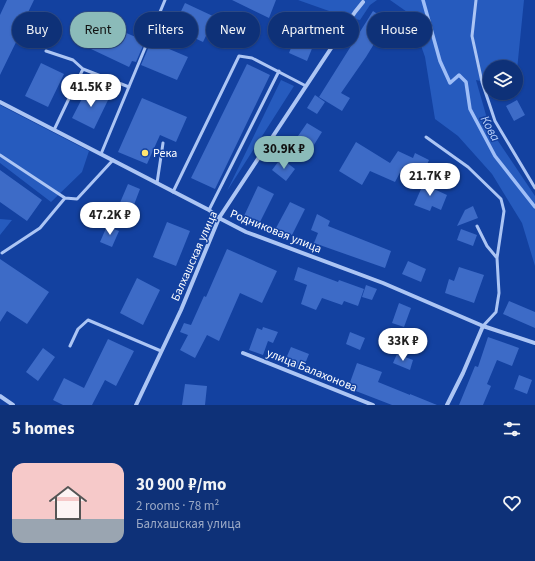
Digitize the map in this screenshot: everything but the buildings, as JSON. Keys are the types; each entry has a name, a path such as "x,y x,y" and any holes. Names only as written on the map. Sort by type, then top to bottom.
{"street":[{"name":"Балхашская улица","path":"136,405 181,310 219,218 363,2"},
{"name":"Родниковая улица","path":"0,102 209,210 219,218 246,232 383,283 484,326 535,343"},
{"path":"447,405 484,326"},
{"name":"улица Балахонова","path":"243,353 373,405"},
{"path":"0,396 13,405"}],"lane":[{"path":"102,154 165,0"},
{"path":"476,0 472,36 482,82 495,121 535,188"},
{"path":"46,51 73,60 83,69 129,88"},
{"path":"173,192 239,56 252,58 306,86"},
{"path":"54,130 83,69"},
{"path":"209,210 279,71"},
{"path":"426,137 468,167 501,199 504,211 497,258 498,293 496,312 484,326"},
{"path":"157,183 163,143"},
{"path":"0,155 65,198 77,199 113,160"},
{"path":"2,253 40,228 65,198"},
{"path":"477,226 487,246 497,258"},
{"path":"70,346 78,329 88,320 161,351"}],"shaded area":[{"path":"298,0 377,0 370,5 360,20 359,12 332,12"},
{"path":"390,0 524,0 518,60 483,60 483,82 476,80 488,122 496,138 535,196 535,266 522,223 492,174 458,136 435,119 425,57 422,48 432,48 432,12 407,12"},
{"path":"281,80 294,86 227,191"},
{"path":"0,105 89,151 82,172 51,202 0,163"},
{"path":"0,219 12,220 0,235"}],"waterway":[{"name":"Кова","path":"423,0 440,61 450,83 459,75 466,82 470,109 495,156 535,207"}],"place":[{"name":"Река","path":"145,153"}]}
